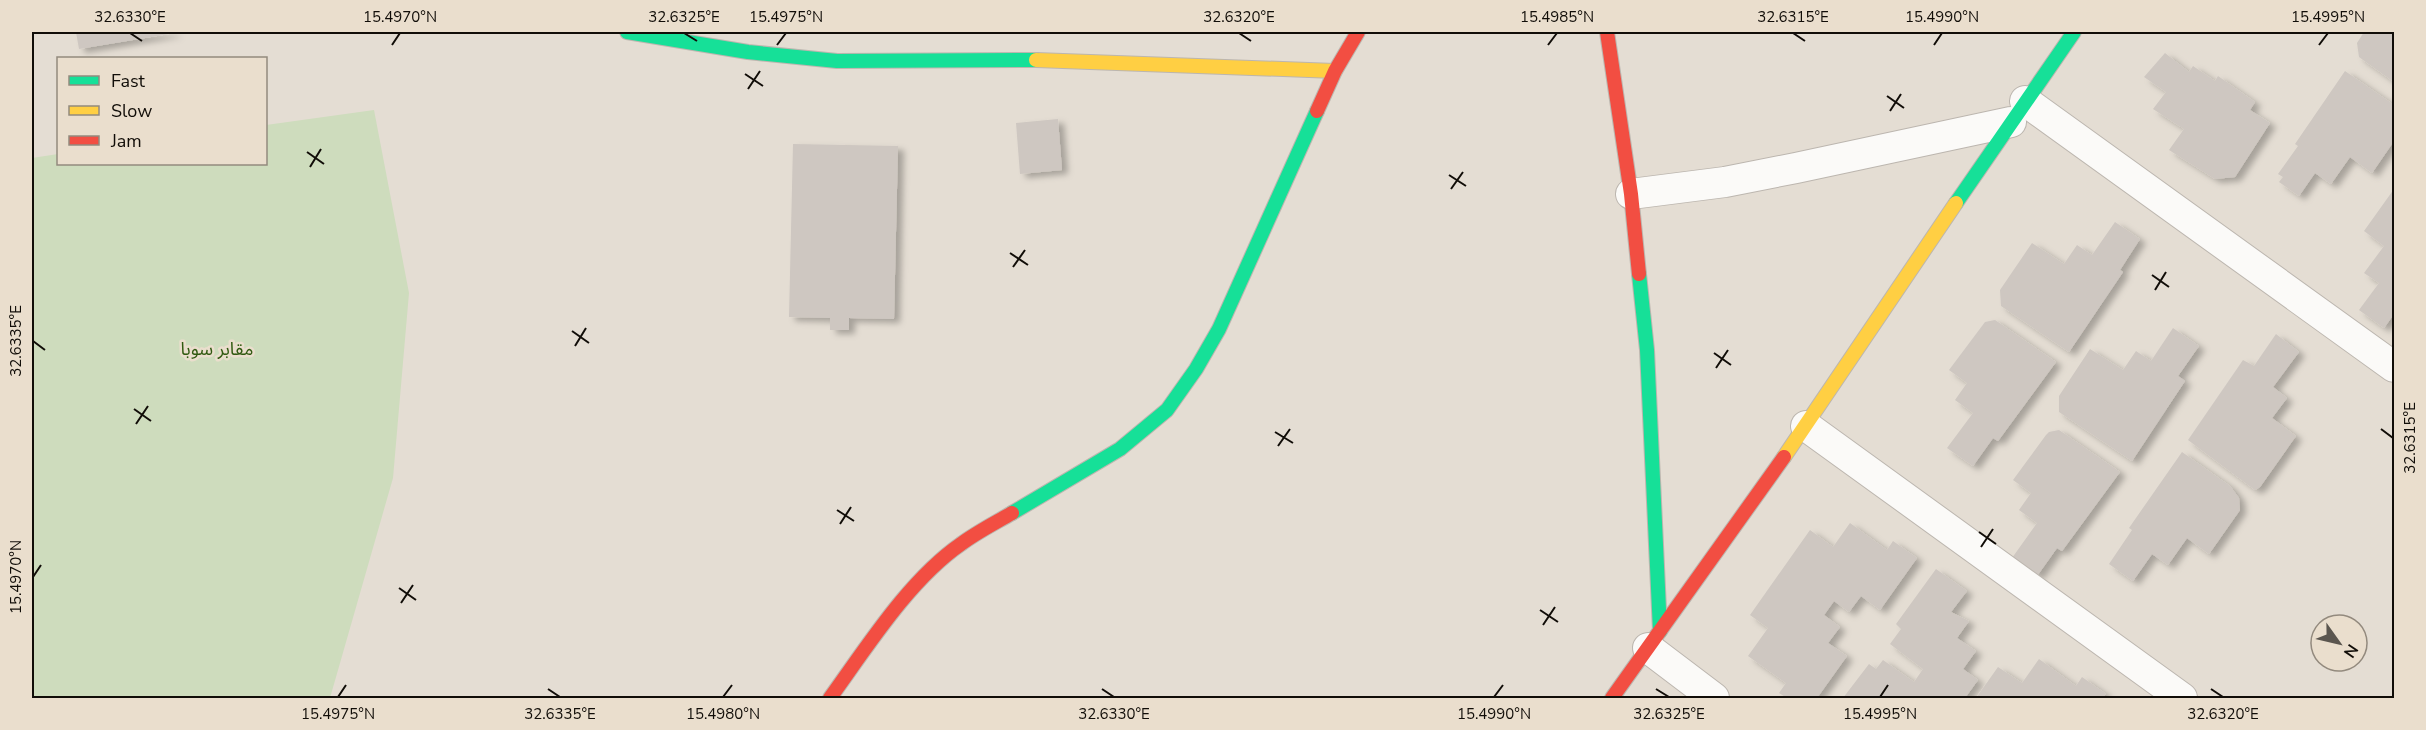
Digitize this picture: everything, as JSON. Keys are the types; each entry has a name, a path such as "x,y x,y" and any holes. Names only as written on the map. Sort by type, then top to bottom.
{"street":[{"path":"627,32 748,52 837,61 1051,60 1335,71"},
{"path":"830,699 879,630 920,581 960,544 1120,449 1167,410 1196,369 1219,329 1335,71 1358,32"},
{"path":"1607,32 1631,194 1647,350 1654,639 1714,699"},
{"path":"1612,699 1806,426 2074,32"},
{"path":"1631,194 1725,182 1786,170 2018,112 2394,367"},
{"path":"1806,426 2182,699"}],"green space":[{"name":"مقابر سوبا","path":"374,110 409,293 393,478 330,698 32,698 32,158 57,154 57,165 267,165 267,125"}],"building":[{"path":"76,32 175,32 175,33 79,49"},
{"path":"2364,32 2394,32 2394,82 2359,57 2357,43"},
{"path":"2165,53 2189,72 2193,66 2215,81 2218,76 2255,102 2250,110 2270,123 2235,177 2215,179 2169,150 2184,129 2153,109 2166,92 2144,77"},
{"path":"2345,71 2394,105 2394,141 2372,173 2350,157 2331,184 2315,173 2299,196 2279,182 2283,177 2278,174 2298,146 2295,144"},
{"path":"1058,119 1062,170 1020,174 1016,123"},
{"path":"793,144 898,146 894,319 849,318 849,330 830,330 830,318 789,317"},
{"path":"2394,189 2394,314 2384,328 2359,310 2379,283 2364,273 2384,246 2364,231"},
{"path":"2115,222 2140,239 2120,270 2123,272 2069,352 2001,306 2000,290 2032,243 2064,264 2077,245 2092,255"},
{"path":"1995,320 2056,362 1998,441 1993,438 1973,466 1947,448 1973,413 1955,400 1967,383 1949,370 1985,322"},
{"path":"2173,328 2199,346 2178,376 2185,381 2132,461 2059,412 2059,396 2090,349 2123,370 2136,351 2151,361"},
{"path":"2276,334 2299,352 2273,387 2287,398 2272,418 2296,436 2260,487 2255,490 2188,440 2243,360 2254,366"},
{"path":"2059,430 2120,472 2062,551 2057,548 2037,576 2012,558 2037,523 2019,510 2031,493 2013,480 2046,435"},
{"path":"2182,452 2230,486 2239,498 2240,510 2209,554 2187,538 2168,565 2152,554 2133,581 2109,564 2132,530 2129,528"},
{"path":"1850,523 1887,550 1893,541 1917,558 1880,610 1861,596 1849,612 1834,601 1824,615 1840,627 1828,643 1847,656 1817,698 1787,698 1779,693 1786,683 1748,656 1768,628 1750,615 1810,530 1833,547"},
{"path":"1936,569 1967,591 1951,612 1969,621 1957,638 1976,651 1963,669 1978,680 1965,698 1843,698 1869,664 1876,669 1883,660 1914,682 1923,669 1890,644 1901,629 1896,624"},
{"path":"2039,659 2076,686 2082,677 2106,694 2102,698 1976,698 1998,667 2022,683"}],"traffic: fast":[{"path":"627,32 748,52 837,61 1036,60"},
{"path":"1956,203 2074,32"},
{"path":"1012,513 1120,449 1167,410 1196,369 1219,329 1317,111"},
{"path":"1639,274 1647,350 1660,631"}],"traffic: slow":[{"path":"1036,60 1335,71"},
{"path":"1784,457 1956,203"}],"traffic: jam":[{"path":"1317,111 1335,71 1358,32"},
{"path":"1607,32 1631,194 1639,274"},
{"path":"1612,698 1784,457"},
{"path":"830,698 890,615 924,576 967,540 1012,513"}]}
